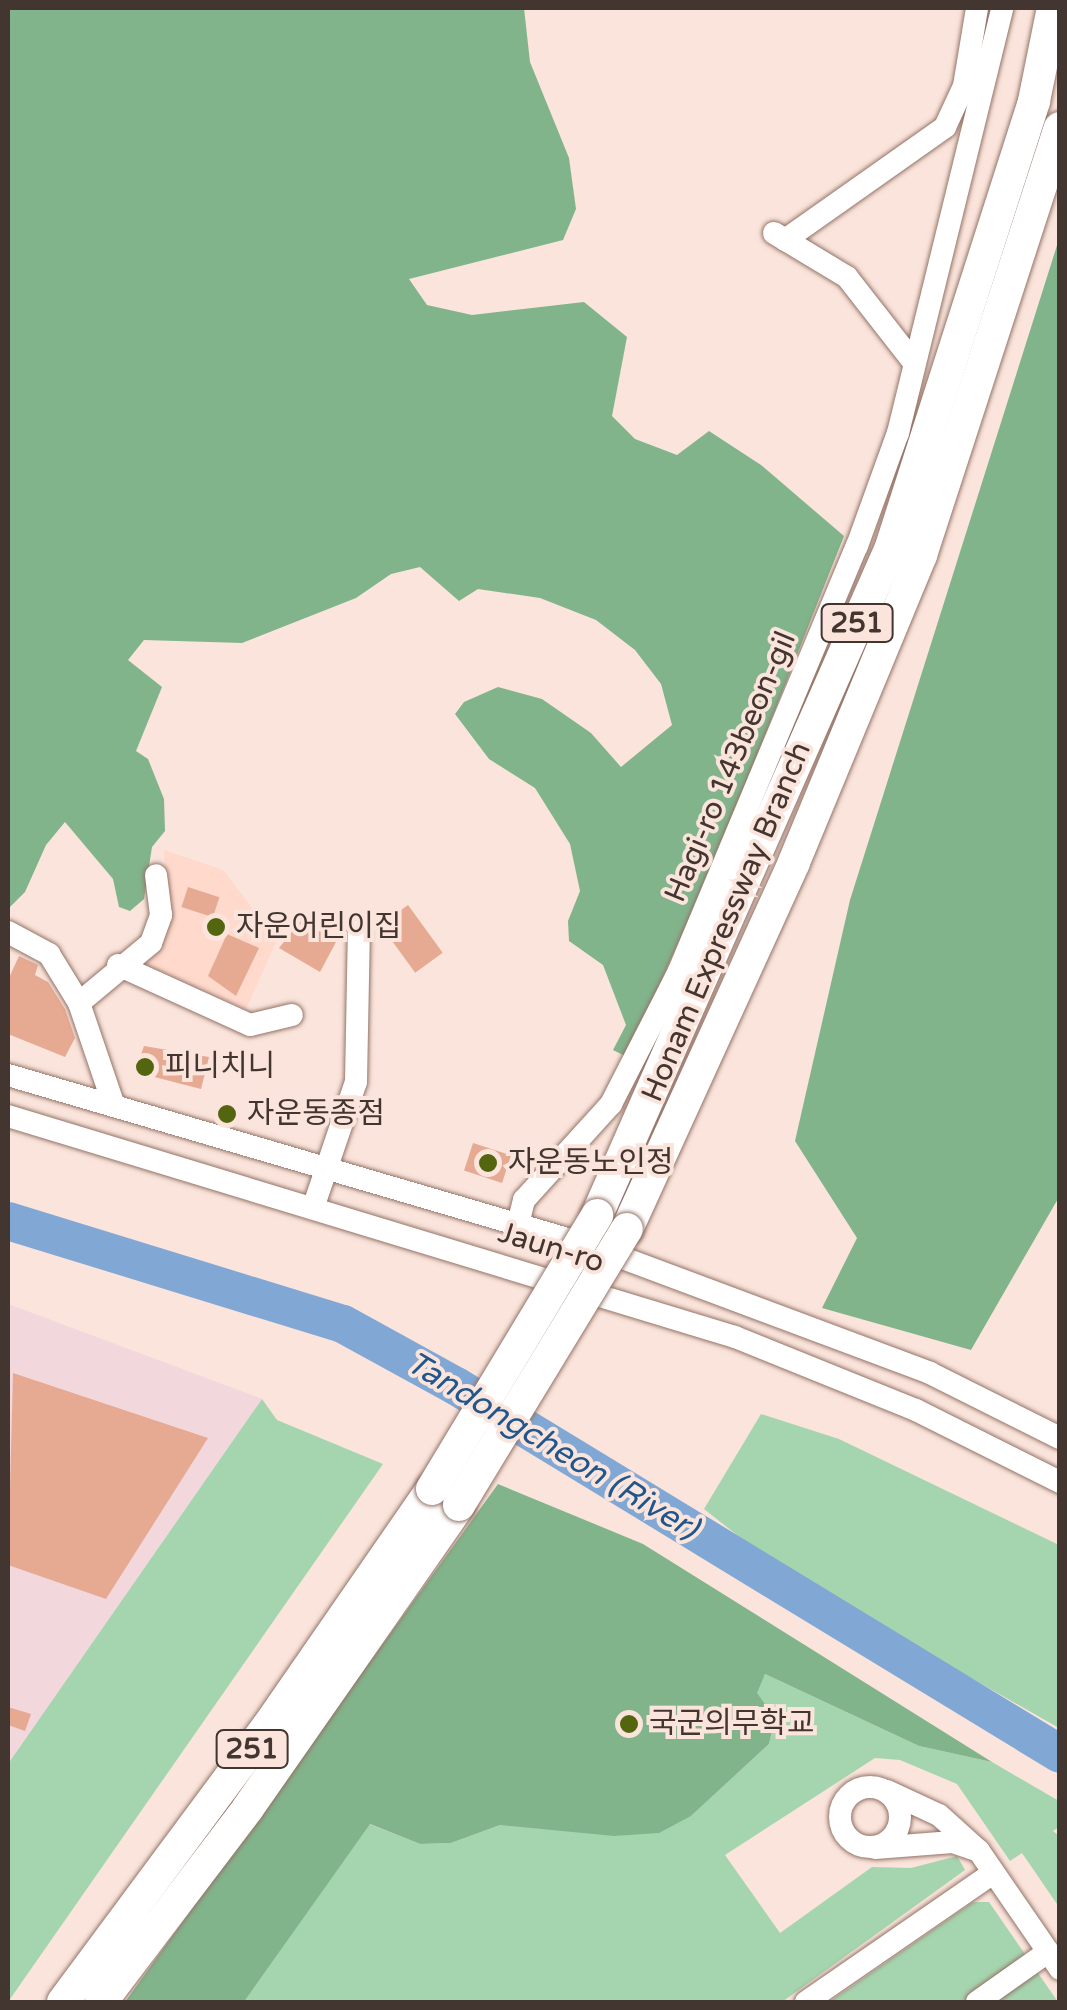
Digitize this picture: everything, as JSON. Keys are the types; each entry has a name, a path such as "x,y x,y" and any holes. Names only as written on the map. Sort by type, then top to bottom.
{"highway":[{"name":"Honam Expressway Branch","path":"612,1222 891,547 1034,101 1053,8"},
{"name":"Honam Expressway Branch","path":"101,2002 248,1808 446,1497 612,1222 794,862 921,555 1060,128"},
{"name":"Honam Expressway Branch","path":"64,2002 268,1726 446,1497"}],"street":[{"path":"914,364 847,277 780,236 945,127 964,86 977,8"},
{"name":"Hagi-ro 143beon-gil","path":"518,1224 524,1200 610,1104 678,973 857,546 898,433 1002,8"},
{"path":"79,1003 118,965 151,943 161,915 156,875"},
{"path":"313,1208 356,1082 359,931"},
{"path":"8,932 49,954 79,1003 114,1106"},
{"path":"118,965 250,1025 292,1015"},
{"name":"Jaun-ro","path":"8,1075 518,1224 930,1373 1060,1438"},
{"name":"Jaun-ro","path":"8,1116 735,1337 916,1410 1060,1482"},
{"path":"976,2002 1054,1961 979,1851 939,1815 887,1791 858,1789 840,1814 844,1834 872,1848 953,1842 979,1851"},
{"path":"872,1848 890,1840 900,1824 899,1806 887,1791"},
{"path":"806,2002 993,1872"}],"shaded area":[{"name":"자운어린이집","path":"164,850 223,870 277,940 246,1009 138,961 166,915"},
{"path":"8,1304 262,1399 8,1764"}],"green space":[{"path":"8,8 524,8 530,62 569,158 576,209 563,240 409,279 427,305 472,315 584,302 627,337 612,416 635,439 677,455 709,431 761,465 844,536 716,859 627,1057 613,1050 626,1025 603,965 569,941 568,921 580,891 570,844 535,788 489,759 455,714 464,702 498,687 542,699 591,733 621,767 672,725 661,684 635,650 596,620 540,598 478,589 459,601 420,567 391,574 356,598 242,643 144,640 128,660 162,687 136,751 148,759 164,799 165,831 152,847 144,899 130,911 119,907 113,879 65,822 46,845 25,892 8,909"},
{"path":"1059,239 1059,1197 971,1350 822,1308 857,1238 795,1141 850,900"},
{"path":"262,1399 277,1420 383,1464 8,2002 8,1764"},
{"path":"761,1414 839,1439 1059,1545 1059,1728 780,1569 704,1509"},
{"path":"498,1484 643,1544 992,1762 919,1746 765,1674 757,1693 775,1718 769,1744 691,1816 659,1833 614,1836 500,1825 451,1843 420,1844 370,1824 244,2002 125,2002"},
{"path":"765,1674 919,1746 992,1762 1059,1801 1059,1827 1053,1831 1059,1836 1059,1907 1022,1853 1010,1861 957,1784 900,1760 875,1758 725,1855 780,1933 872,1867 911,1868 957,1856 965,1870 782,2002 244,2002 369,1824 420,1844 451,1843 500,1825 691,1816 769,1744 775,1718 756,1693"},
{"path":"973,1902 989,1902 1058,2002 829,2002"}],"building":[{"path":"188,887 219,897 213,917 182,907"},
{"path":"408,905 443,953 415,973 380,925"},
{"path":"302,919 336,942 320,972 279,948"},
{"path":"227,934 259,948 236,996 208,976"},
{"path":"19,956 38,965 35,975 48,982 65,1009 75,1038 65,1057 8,1034 8,980"},
{"path":"144,1046 209,1057 201,1089 135,1072"},
{"name":"자운동노인정","path":"473,1143 511,1155 502,1183 464,1171"},
{"path":"13,1373 208,1438 106,1599 8,1565"},
{"path":"8,1707 31,1714 25,1731 8,1725"}],"waterway":[{"name":"Tandongcheon (River)","path":"8,1221 343,1324 456,1386 1060,1754"}],"place":[{"name":"자운어린이집","path":"216,927"},
{"name":"피니치니","path":"145,1067"},
{"name":"자운동종점","path":"227,1114"},
{"name":"자운동노인정","path":"488,1163"},
{"name":"국군의무학교","path":"629,1724"}]}
